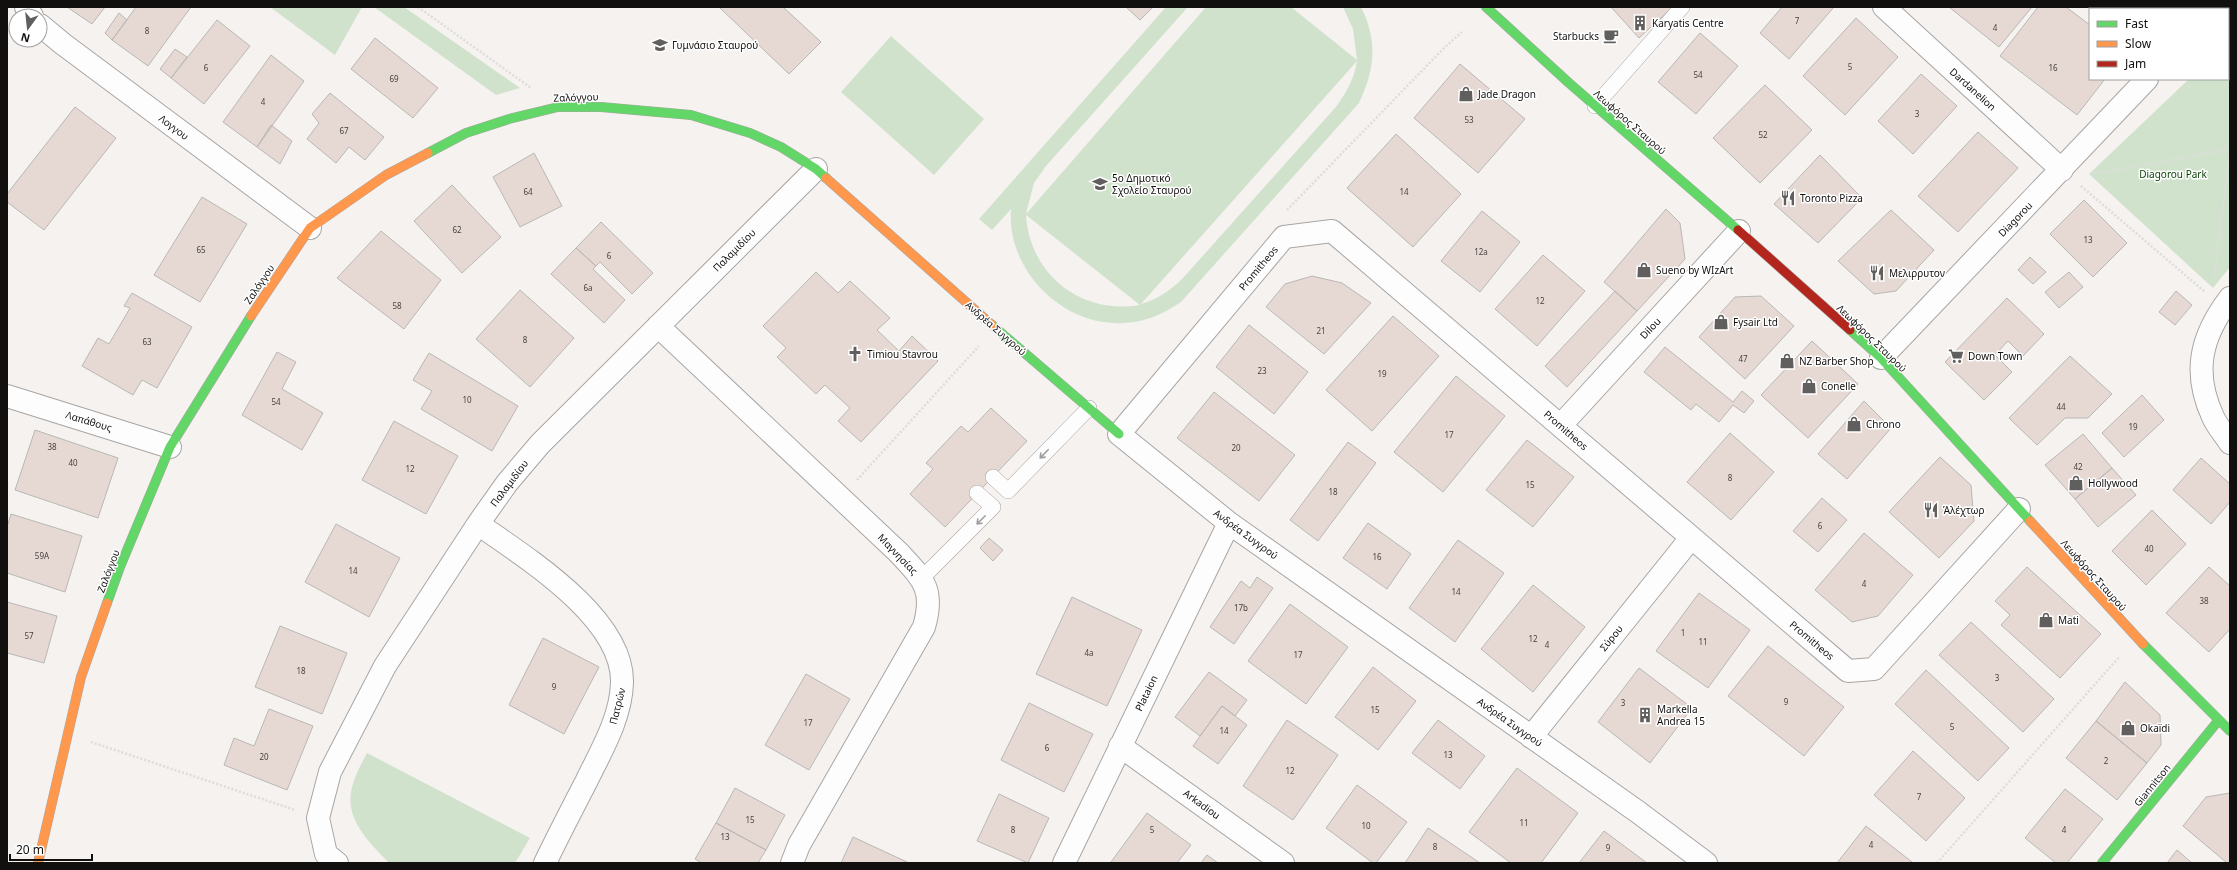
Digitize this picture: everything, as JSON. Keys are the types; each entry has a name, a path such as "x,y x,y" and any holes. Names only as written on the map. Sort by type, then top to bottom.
{"street":[{"name":"Λεωφόρος Σταυρού","path":"1486,7 1880,358 2136,637 2218,721 2230,731"},
{"name":"Dardanelion","path":"1884,7 2062,170"},
{"name":"Λογγου","path":"48,32 310,228"},
{"name":"Diagorou","path":"1880,358 2062,170 2146,80"},
{"name":"Ζαλόγγου","path":"38,863 81,677 110,596 170,447 255,309 310,228 386,175 427,152 466,134 491,125 558,107 601,107 691,115 750,133 781,148 816,168"},
{"name":"Παλαμιδίου","path":"337,863 326,854 318,818 330,772 385,666 478,524 507,483 540,444 816,168"},
{"name":"Ανδρέα Συγγρού","path":"816,168 995,328 1119,434 1229,523 1706,863"},
{"name":"Promitheos","path":"1119,434 1284,237 1332,231 1561,424 1691,538 1848,671 1874,669 2019,510"},
{"name":"Dilou","path":"1561,424 1739,231"},
{"path":"2219,305 2202,351 2202,381 2213,418 2230,443"},
{"name":"Μαγνησίας","path":"658,326 898,552 921,579 928,592 929,610 924,627 807,832 792,863"},
{"name":"Λαπάθους","path":"7,396 170,447"},
{"name":"Plataion","path":"1064,863 1229,523"},
{"name":"Πατρών","path":"478,524 549,574 589,611 615,648 620,666 622,683 617,709 608,739 545,863"},
{"name":"Σύρου","path":"1531,737 1691,538"},
{"name":"Giannitson","path":"2102,863 2218,721"},
{"name":"Arkadiou","path":"1120,746 1283,863"}],"lane":[{"path":"1596,106 1682,7"},
{"path":"993,477 1008,491 1089,408"},
{"path":"921,579 993,507 977,493"}],"path":[{"path":"418,7 558,107"},
{"path":"1284,237 1288,208 1444,48 1462,32"},
{"path":"2062,170 2089,174 2230,149 2212,288 2219,305"},
{"path":"2062,170 2219,305"},
{"path":"841,498 995,328"},
{"path":"1937,863 2136,637"},
{"path":"68,734 318,818"}],"green space":[{"path":"270,7 362,7 335,55"},
{"path":"374,7 404,7 520,88 496,95"},
{"path":"1166,7 1188,7 1046,166 1034,183 1026,214 1206,7 1291,7 1357,60 1353,29 1343,7 1361,7 1370,32 1372,55 1371,67 1359,103 1181,302 1168,310 1154,317 1124,323 1101,322 1080,315 1060,305 1043,290 1028,273 1018,253 1012,232 1011,209 992,230 979,219","holes":["1357,61 1349,86 1335,108 1183,278 1164,294 1141,304","1026,215 1140,305 1118,306 1098,304 1079,297 1062,286 1048,272 1037,256 1030,237"]},
{"path":"891,36 984,119 934,175 841,92"},
{"name":"Diagorou Park","path":"2229,42 2230,267 2213,288 2089,174 2188,80 2229,80"},
{"path":"367,753 530,838 515,863 389,863 365,837 354,818 351,807 353,784 357,772"}],"building":[{"path":"67,7 105,7 92,24"},
{"path":"136,7 191,7 148,66 112,40"},
{"path":"719,7 783,7 821,42 789,74"},
{"path":"1126,7 1153,7 1140,20"},
{"name":"Karyatis Centre","path":"1611,7 1673,7 1639,38"},
{"path":"1782,7 1834,7 1789,59 1760,33"},
{"path":"1949,7 2032,7 1999,47"},
{"path":"2038,7 2066,7 2089,24 2089,80 2104,80 2077,115 2000,56"},
{"path":"2102,7 2181,7 2180,8"},
{"path":"119,13 127,20 112,40 105,33"},
{"path":"1856,18 1898,57 1845,115 1803,76"},
{"path":"217,20 250,46 204,104 171,78"},
{"path":"1700,33 1738,66 1696,114 1658,82"},
{"path":"375,38 438,88 413,118 351,69"},
{"path":"175,49 187,57 171,78 160,69"},
{"path":"271,55 304,81 257,147 223,122"},
{"path":"1460,64 1525,119 1478,173 1414,118"},
{"path":"1921,74 1957,106 1913,154 1878,121"},
{"path":"1765,85 1812,130 1760,183 1713,138"},
{"path":"330,93 384,137 365,160 349,147 336,163 307,139 319,123 312,114"},
{"path":"75,107 116,138 44,230 7,202 7,194"},
{"path":"271,125 292,141 280,164 257,147"},
{"path":"1978,132 2018,168 1958,232 1918,196"},
{"path":"1396,134 1461,194 1413,247 1347,188"},
{"path":"534,153 562,206 520,227 493,177"},
{"path":"1820,155 1862,198 1818,243 1774,204"},
{"path":"452,185 501,237 462,273 414,221"},
{"path":"202,197 247,224 200,302 154,275"},
{"path":"2084,200 2127,243 2093,277 2050,234"},
{"name":"Sueno by WIzArt","path":"1666,209 1680,223 1685,259 1637,311 1604,282"},
{"path":"1891,210 1934,250 1896,291 1874,294 1838,261"},
{"path":"1482,211 1520,242 1480,292 1441,261"},
{"path":"601,222 653,273 632,294 600,262 596,266 576,248"},
{"path":"381,231 441,280 404,329 337,278"},
{"path":"576,248 596,266 593,269 625,300 604,323 551,274"},
{"path":"1543,255 1585,291 1537,346 1495,309"},
{"path":"2030,257 2046,272 2033,284 2018,270"},
{"name":"Timiou Stavrou","path":"816,272 838,293 850,281 890,318 877,330 899,351 912,336 938,361 861,442 838,421 850,408 825,385 816,394 777,357 786,348 763,326"},
{"path":"2069,272 2083,287 2059,308 2045,292"},
{"path":"1312,276 1342,283 1371,303 1324,354 1266,307 1285,284"},
{"path":"520,290 574,338 530,387 476,339"},
{"path":"1615,291 1637,311 1567,387 1545,366"},
{"path":"2176,291 2192,305 2175,325 2159,312"},
{"path":"132,293 192,327 157,388 142,380 133,395 82,366 98,338 109,344 130,308 124,306"},
{"path":"1761,296 1794,326 1745,379 1699,337 1735,297"},
{"path":"2007,298 2044,334 2023,356 2008,341 1995,355 2012,372 1984,400 1945,362"},
{"path":"1393,316 1439,356 1372,431 1326,390"},
{"path":"1249,325 1308,372 1274,414 1216,367"},
{"path":"1812,341 1858,384 1808,438 1761,395"},
{"path":"1665,347 1733,402 1742,391 1754,401 1744,413 1733,405 1719,422 1696,404 1691,410 1644,372"},
{"path":"277,352 296,362 282,389 323,413 302,450 242,415"},
{"path":"429,353 518,406 492,451 421,409 432,391 413,380"},
{"path":"2070,356 2112,394 2088,418 2065,418 2037,445 2009,418"},
{"path":"1456,376 1505,416 1443,492 1394,452"},
{"path":"1214,392 1295,455 1259,501 1177,438"},
{"path":"2142,395 2164,420 2124,457 2102,433"},
{"path":"1864,401 1891,428 1847,479 1818,454"},
{"path":"991,408 1027,441 945,527 910,494 933,469 926,463 961,426 968,432"},
{"path":"394,421 458,456 426,514 362,480"},
{"path":"35,430 118,458 98,518 15,490"},
{"path":"1730,433 1774,472 1731,520 1687,482"},
{"path":"2083,434 2112,468 2075,499 2045,465"},
{"path":"1527,440 1574,477 1533,527 1486,490"},
{"path":"1348,442 1376,463 1318,541 1290,520"},
{"path":"1940,457 1971,485 1974,521 1939,558 1889,512"},
{"path":"2201,458 2230,484 2230,502 2211,524 2173,490"},
{"path":"2112,468 2136,495 2098,527 2075,499"},
{"path":"1822,498 1847,520 1818,552 1793,531"},
{"path":"2152,510 2186,544 2146,585 2112,551"},
{"path":"11,514 82,536 65,592 7,573 7,527"},
{"path":"1368,523 1411,554 1387,589 1343,558"},
{"path":"336,524 400,558 369,617 305,582"},
{"path":"1864,533 1913,575 1878,616 1852,622 1815,590"},
{"path":"989,538 1003,550 993,561 980,548"},
{"path":"1458,540 1504,573 1455,642 1409,608"},
{"name":"Mati","path":"2027,567 2101,634 2060,678 2001,625 2010,615 1995,601"},
{"path":"2209,567 2230,586 2230,629 2209,652 2166,613"},
{"path":"1257,577 1273,588 1234,644 1210,627 1241,581 1250,588"},
{"path":"1533,585 1585,627 1533,692 1481,649"},
{"path":"1699,593 1750,630 1708,688 1656,651"},
{"path":"1072,597 1142,630 1107,706 1036,674"},
{"path":"7,602 57,616 44,663 7,653"},
{"path":"1290,604 1348,647 1306,704 1248,661"},
{"path":"1971,622 2054,699 2023,732 1939,655"},
{"path":"280,626 347,653 322,714 255,687"},
{"path":"543,638 599,667 564,734 509,705"},
{"path":"1768,646 1844,707 1804,756 1728,696"},
{"path":"1373,667 1416,701 1378,750 1335,717"},
{"name":"Markella Andrea 15","path":"1639,668 1692,708 1650,763 1598,722"},
{"path":"1926,670 2009,748 1978,781 1895,704"},
{"path":"1209,672 1247,700 1235,716 1222,706 1200,736 1175,717"},
{"path":"806,674 850,699 809,770 765,745"},
{"path":"2125,682 2160,715 2161,745 2147,763 2096,721"},
{"path":"1029,703 1093,734 1064,792 1001,760"},
{"path":"1222,706 1247,725 1218,764 1193,746"},
{"path":"269,709 313,726 287,790 224,765 234,738 254,746"},
{"path":"1287,720 1338,755 1293,820 1243,786"},
{"path":"1438,720 1485,756 1460,789 1412,753"},
{"path":"2096,721 2147,763 2117,800 2066,758"},
{"path":"1913,751 1965,798 1926,841 1874,795"},
{"path":"1517,768 1578,813 1541,863 1511,863 1469,832"},
{"path":"1357,785 1407,822 1376,863 1373,863 1326,828"},
{"path":"735,788 785,815 766,850 716,823"},
{"path":"2065,789 2103,819 2067,863 2056,863 2025,838"},
{"path":"2230,793 2230,863 2227,863 2183,826 2206,797"},
{"path":"999,794 1049,818 1028,863 977,841"},
{"path":"1147,813 1191,845 1177,863 1111,862"},
{"path":"716,823 766,850 758,863 702,863 695,859"},
{"path":"1866,826 1912,862 1912,863 1837,863"},
{"path":"1428,828 1480,863 1405,863"},
{"path":"1604,831 1647,863 1579,863"},
{"path":"853,837 907,862 841,863"},
{"path":"2177,850 2192,863 2167,863"},
{"path":"1207,855 1218,863 1201,863"}],"traffic: fast":[{"path":"1486,7 1569,83 1738,230"},
{"path":"428,153 466,133 509,119 558,107 601,107 691,115 750,133 781,147 816,169 826,178"},
{"path":"107,603 120,567 170,447 251,316"},
{"path":"992,325 1119,434"},
{"path":"1850,330 1881,358 2030,521"},
{"path":"2143,644 2230,731"},
{"path":"2102,863 2218,721"}],"traffic: slow":[{"path":"251,316 310,228 386,175 428,153"},
{"path":"826,178 992,325"},
{"path":"2030,521 2143,644"},
{"path":"38,863 81,677 107,603"}],"traffic: jam":[{"path":"1738,230 1850,330"}],"place":[{"name":"Karyatis Centre","path":"1640,23"},
{"name":"Starbucks","path":"1611,36"},
{"name":"Γυμνάσιο Σταυρού","path":"660,45"},
{"name":"Jade Dragon","path":"1466,94"},
{"name":"5ο Δημοτικό Σχολείο Σταυρού","path":"1100,184"},
{"name":"Toronto Pizza","path":"1788,198"},
{"name":"Sueno by WIzArt","path":"1644,270"},
{"name":"Μελιρρυτον","path":"1877,273"},
{"name":"Fysair Ltd","path":"1721,322"},
{"name":"Timiou Stavrou","path":"855,354"},
{"name":"Down Town","path":"1956,356"},
{"name":"NZ Barber Shop","path":"1787,361"},
{"name":"Conelle","path":"1809,386"},
{"name":"Chrono","path":"1854,424"},
{"name":"Hollywood","path":"2076,483"},
{"name":"Άλέχτωρ","path":"1931,510"},
{"name":"Mati","path":"2046,620"},
{"name":"Markella Andrea 15","path":"1645,715"},
{"name":"Okaïdi","path":"2128,728"}]}
